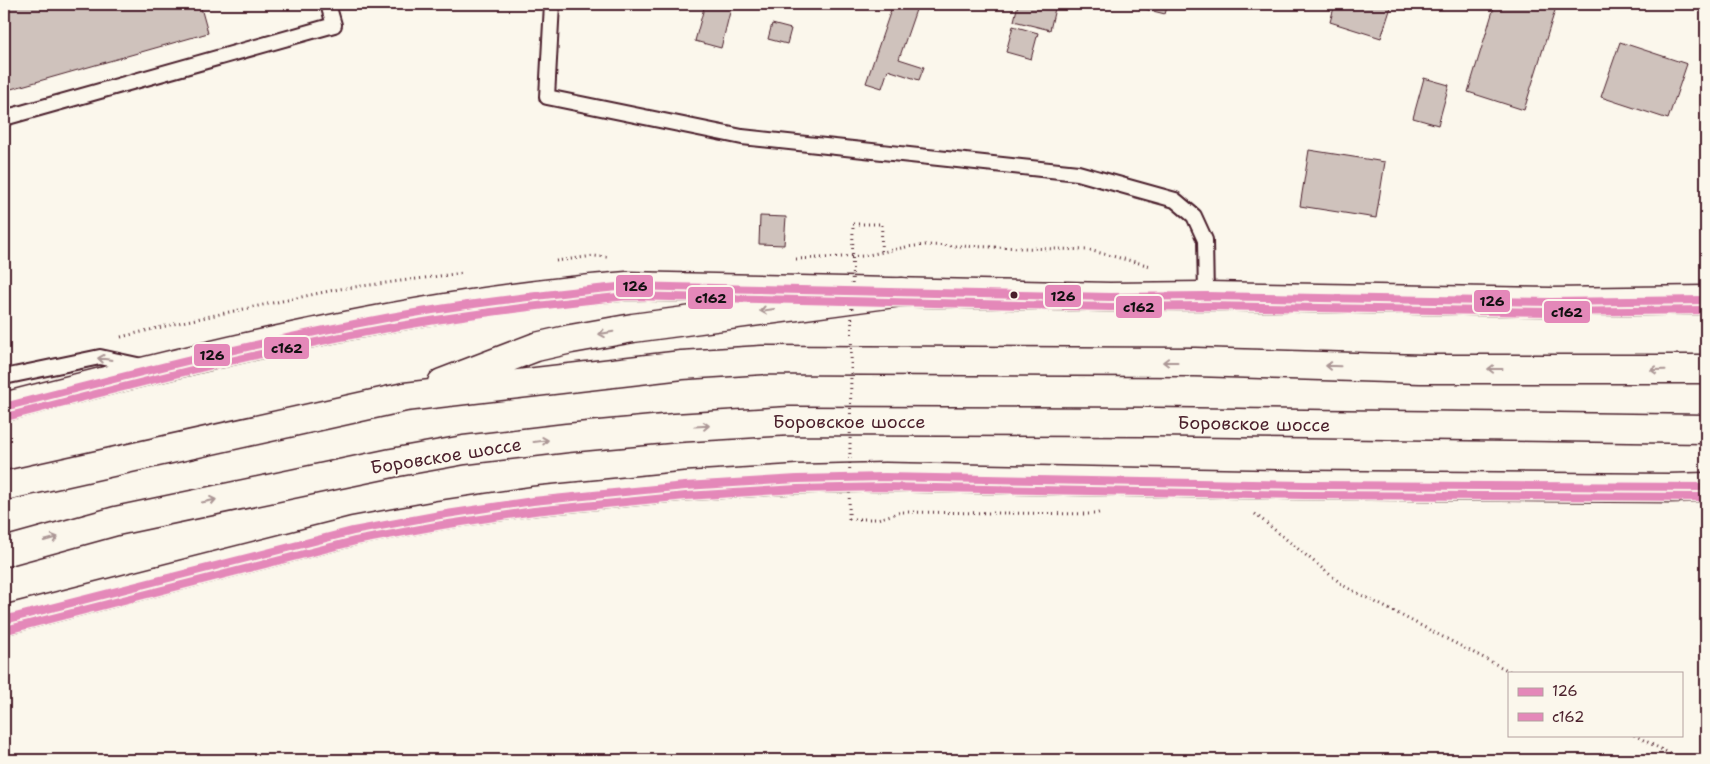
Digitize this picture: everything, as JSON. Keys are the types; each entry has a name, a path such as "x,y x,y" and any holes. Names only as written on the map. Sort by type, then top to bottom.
{"main road":[{"path":"4,406 298,334 387,318 565,291 627,286 1110,297 1206,296 1551,302 1706,300"},
{"path":"405,397 536,347 571,339 633,328 902,292"},
{"path":"4,486 405,397 682,365 762,360 1194,362 1421,369 1706,369"},
{"name":"Боровское шоссе","path":"4,552 116,521 392,463 464,450 675,428 790,421 1144,422 1706,429"},
{"path":"4,620 354,532 440,515 534,501 685,486 796,479 885,477 1315,485 1706,487"}],"lane":[{"path":"4,118 334,25 328,4"},
{"path":"552,4 547,97 742,137 1078,173 1175,200 1194,216 1205,240 1206,296"},
{"path":"4,377 100,357 153,368"}],"path":[{"path":"877,519 849,519 853,224 882,224 881,253"},
{"path":"794,259 864,256 906,247 926,245 1089,250 1154,267"},
{"path":"1249,510 1344,586 1511,672"},
{"path":"1636,736 1682,760"}],"building":[{"path":"4,4 200,4 208,33 4,91"},
{"path":"705,4 732,4 721,48 695,41"},
{"path":"783,4 799,4 794,7"},
{"path":"893,4 918,4 899,59 924,67 919,80 888,70 882,88 866,83"},
{"path":"1018,4 1056,4 1050,30 1014,21"},
{"path":"1142,4 1168,4 1165,14 1141,8"},
{"path":"1335,4 1392,4 1381,38 1330,22"},
{"path":"1495,4 1557,4 1524,110 1468,92"},
{"path":"772,24 791,29 787,44 768,39"},
{"path":"1013,26 1038,33 1031,59 1006,52"},
{"path":"1620,42 1687,64 1668,119 1601,97"},
{"path":"1424,78 1449,85 1438,125 1413,118"},
{"path":"1309,150 1385,162 1376,218 1300,206"},
{"path":"760,216 786,217 784,245 759,244"}],"transit line":[{"name":"126","path":"4,407 100,382 342,326 479,303 627,286 1110,297 1206,296 1551,302 1706,300"},
{"name":"с162","path":"6,417 200,368 345,336 481,313 627,296 1110,307 1206,306 1551,312 1706,310"},
{"name":"126","path":"4,620 353,531 533,501 685,486 797,479 885,477 1305,485 1706,487"},
{"name":"с162","path":"6,630 355,541 534,511 686,496 797,489 885,487 1305,495 1706,497"}]}
